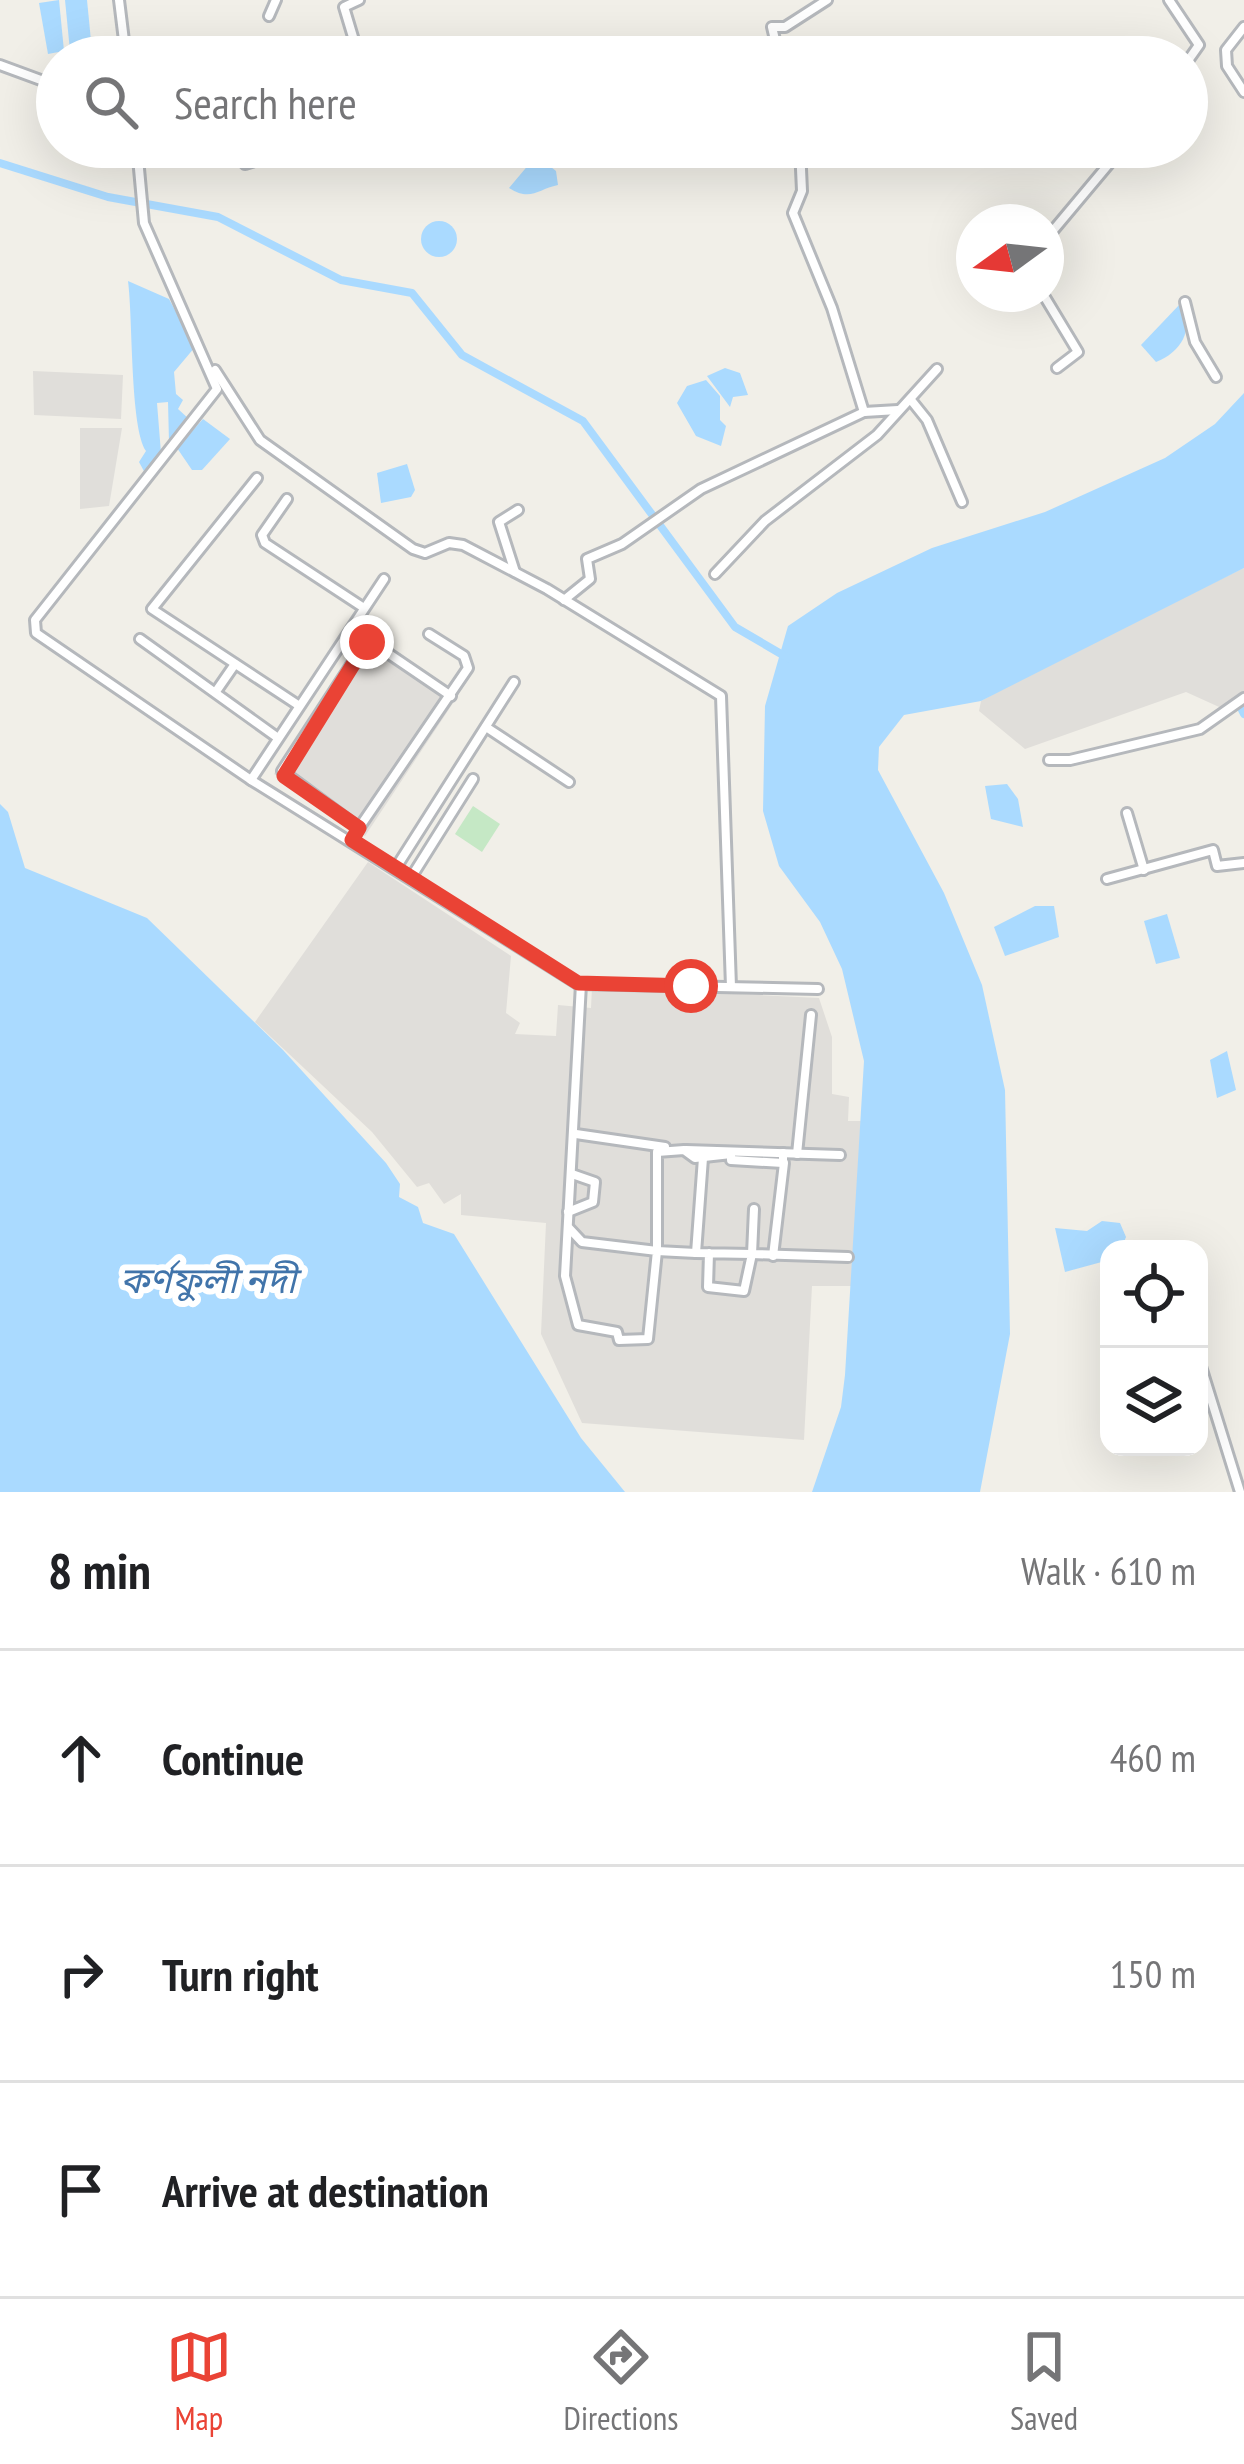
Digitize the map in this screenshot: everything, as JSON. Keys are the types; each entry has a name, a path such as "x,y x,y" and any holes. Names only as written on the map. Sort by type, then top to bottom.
{"street":[{"path":"119,0 123,36"},
{"path":"268,16 276,0"},
{"path":"353,36 344,7 359,0"},
{"path":"774,36 772,27 785,27 827,0"},
{"path":"1169,0 1193,36"},
{"path":"1244,27 1226,50 1227,66 1244,92"},
{"path":"0,65 36,78"},
{"path":"138,168 144,223 217,389 33,628 251,780 398,866 581,984 818,989"},
{"path":"801,168 802,191 793,213 832,308 864,412"},
{"path":"1064,217 1105,168"},
{"path":"1185,302 1195,342 1216,377"},
{"path":"1054,312 1078,352 1057,368"},
{"path":"206,361 260,440 413,549 424,553 456,544 515,572 724,700 730,987"},
{"path":"715,574 765,521 877,435 937,369"},
{"path":"911,400 927,420 962,502"},
{"path":"564,600 591,577 587,559 701,489 864,412 898,410"},
{"path":"257,478 152,609 298,705"},
{"path":"287,499 262,535 265,542 364,608"},
{"path":"515,572 499,522 518,510"},
{"path":"251,780 384,579"},
{"path":"352,840 469,668 467,659 429,634"},
{"path":"140,639 278,737"},
{"path":"359,828 282,771 364,645 370,641 451,695"},
{"path":"217,690 235,664"},
{"path":"398,866 514,682"},
{"path":"1049,760 1070,760 1200,729 1244,698"},
{"path":"486,727 569,782"},
{"path":"412,876 473,779"},
{"path":"1127,814 1144,870"},
{"path":"1107,879 1213,850 1217,866 1244,863"},
{"path":"581,984 565,1276 574,1295 573,1316 578,1325 616,1333 619,1340 648,1339 657,1251 657,1152 684,1150 704,1158 731,1154 731,1160 841,1155"},
{"path":"797,1154 811,1015"},
{"path":"576,1135 785,1160"},
{"path":"696,1252 704,1158"},
{"path":"773,1256 785,1160"},
{"path":"568,1212 593,1202 592,1179 572,1174"},
{"path":"709,1253 708,1287 744,1291 754,1209"},
{"path":"568,1228 582,1242 657,1251 848,1257"},
{"path":"1208,1385 1233,1455 1240,1492"},
{"path":"1233,1455 1244,1453"}],"shaded area":[{"path":"33,371 123,375 121,419 34,415"},
{"path":"80,428 122,428 109,506 80,509"},
{"path":"1244,568 1244,696 1228,711 1186,692 1025,749 979,711 981,701 1058,658"},
{"path":"368,632 459,694 365,836 274,774"},
{"path":"368,862 511,956 506,1013 520,1023 515,1034 556,1036 558,1005 591,1008 592,987 819,998 832,1037 832,1094 849,1097 848,1121 861,1121 853,1286 812,1286 804,1440 582,1423 541,1334 546,1223 461,1215 461,1194 444,1204 429,1183 417,1187 372,1132 255,1022"}],"green space":[{"path":"473,806 500,824 482,852 455,834"}],"water":[{"path":"59,0 63,36 45,36 39,3"},
{"path":"65,0 87,0 91,36 69,36"},
{"path":"526,168 556,171 558,185 529,194 509,188"},
{"path":"439,221 452,226 457,239 452,252 439,257 426,252 421,239 426,226"},
{"path":"128,281 169,299 195,347 174,372 176,394 183,400 178,409 189,419 169,442 168,402 157,403 161,453 145,473 139,462 146,451 135,397"},
{"path":"1181,303 1187,322 1183,339 1156,362 1141,345"},
{"path":"725,368 740,373 748,395 733,397 730,407 707,376"},
{"path":"706,380 720,396 720,420 726,426 721,446 696,436 677,403 687,386"},
{"path":"1244,393 1244,568 981,701 904,715 879,747 878,770 944,893 982,985 1005,1090 1010,1334 980,1492 812,1492 841,1407 845,1375 864,1061 842,969 820,922 779,866 763,811 765,706 788,626 837,593 932,548 1045,512 1165,458 1215,424"},
{"path":"203,419 230,439 202,470 192,470 177,448"},
{"path":"407,464 415,490 411,497 381,503 377,473"},
{"path":"1007,784 1018,799 1023,827 991,819 985,786"},
{"name":"কর্ণফুলী নদী","path":"0,804 8,812 25,868 147,918 283,1050 386,1163 400,1184 399,1197 418,1207 423,1223 454,1234 581,1438 625,1492 0,1492"},
{"path":"1035,906 1054,906 1059,937 1005,956 994,927"},
{"path":"1167,914 1180,958 1156,964 1144,921"},
{"path":"1227,1051 1236,1090 1217,1098 1210,1060"},
{"path":"1102,1221 1120,1223 1126,1237 1100,1240 1100,1262 1065,1272 1055,1228 1087,1231"}],"waterway":[{"path":"0,163 108,197 218,217 341,280 412,293 462,355 583,421 735,627 788,658"},
{"path":"1242,710 1244,714"}],"route":[{"path":"367,642 282,771 284,776 359,828 352,840 578,983 691,986"}]}
